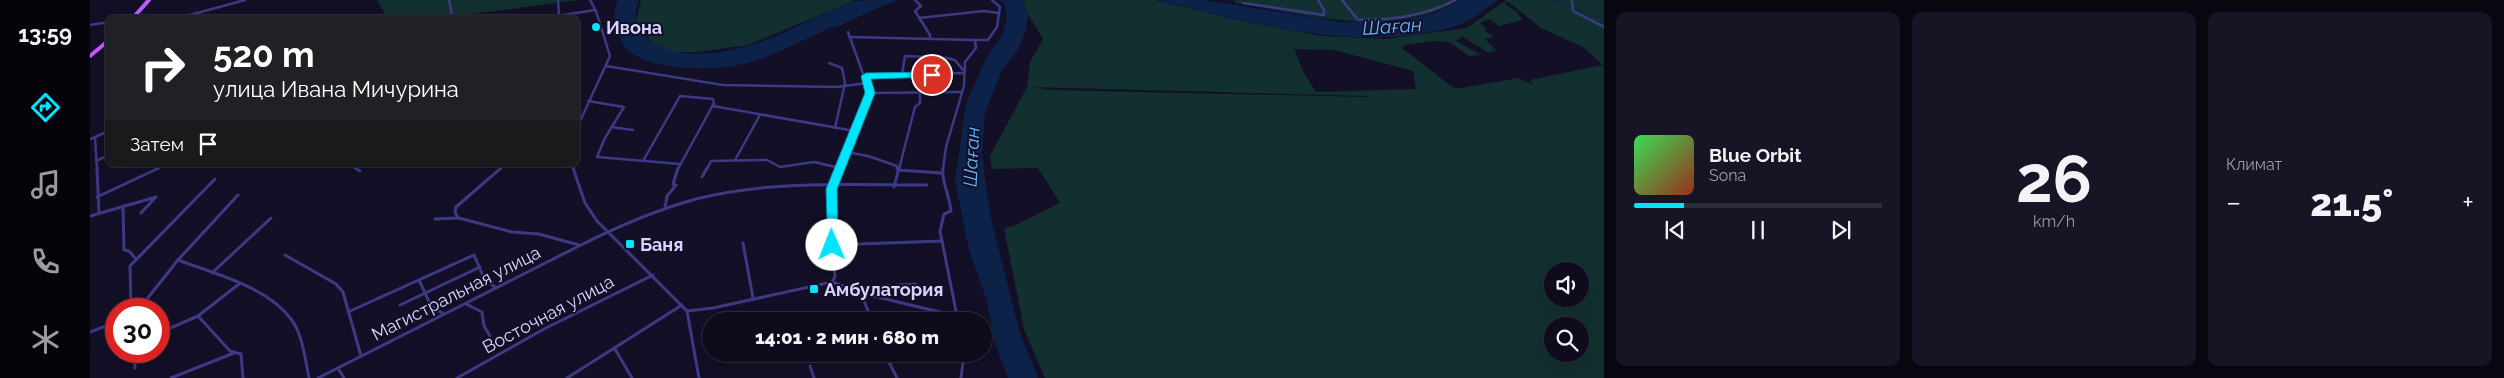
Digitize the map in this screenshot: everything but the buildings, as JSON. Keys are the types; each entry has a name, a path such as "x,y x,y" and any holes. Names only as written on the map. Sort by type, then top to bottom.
{"main road":[{"path":"136,15 149,0"},
{"path":"90,56 105,43"}],"street":[{"path":"190,15 245,0"},
{"path":"449,0 452,15"},
{"path":"558,0 560,15"},
{"path":"580,121 606,66 610,52 590,0"},
{"path":"915,0 921,6 915,10 930,35 930,39"},
{"path":"849,37 988,40 997,27 1000,8 992,0"},
{"path":"1243,3 1324,15 1324,10 1318,0"},
{"path":"1342,0 1358,20 1394,20 1419,16 1456,0"},
{"path":"1572,0 1571,8 1588,21 1604,27"},
{"path":"565,15 595,10"},
{"path":"919,18 984,12 998,13"},
{"path":"90,25 105,23"},
{"path":"832,282 835,277 832,245 833,186 870,93 866,76 848,32"},
{"path":"955,312 942,241 942,219 944,214 951,211 950,198 942,173 946,147 962,92 963,72 968,55 976,48 975,40"},
{"path":"902,74 905,56 955,60 963,72"},
{"path":"829,63 842,68 844,86 835,128"},
{"path":"606,66 723,85 844,86 868,83"},
{"path":"866,76 900,76 902,74 948,75 963,72"},
{"path":"870,93 962,92"},
{"path":"894,187 915,108 920,103 920,93"},
{"path":"642,161 680,96 713,99 714,105 681,164 673,184 676,185 667,196 666,208"},
{"path":"588,102 624,107 611,127 597,157 681,164"},
{"path":"714,105 855,131"},
{"path":"735,160 761,115"},
{"path":"611,127 633,130"},
{"path":"90,139 105,133"},
{"path":"95,137 99,213"},
{"path":"847,152 897,166 898,170"},
{"path":"95,161 105,157"},
{"path":"702,177 711,161 767,160 780,167 814,162 840,168"},
{"path":"97,197 161,167"},
{"path":"354,167 360,171"},
{"path":"458,218 455,212 456,207 498,172 501,167"},
{"path":"573,167 585,203 606,231 654,275 687,311 699,378"},
{"path":"898,170 918,172 926,169 942,173"},
{"path":"130,298 130,266 215,179"},
{"name":"Магистральная улица","path":"318,378 606,231 666,208 735,192 833,186 926,186"},
{"path":"148,298 178,260 238,195"},
{"path":"90,216 156,197 140,213"},
{"path":"123,206 124,250 129,251 136,259"},
{"path":"212,272 272,218"},
{"path":"435,219 458,218 512,232 539,234 579,245"},
{"path":"832,245 942,241"},
{"path":"743,243 753,298"},
{"path":"285,254 336,284 343,292 361,356"},
{"path":"348,312 474,255 484,278 496,288"},
{"path":"178,260 212,272 260,294 290,318 298,332 309,378"},
{"path":"400,305 480,267"},
{"name":"Восточная улица","path":"457,378 544,330 654,275"},
{"path":"419,280 431,306 445,314"},
{"path":"687,311 712,308 832,282 861,293 939,312"},
{"path":"170,328 198,316 239,284"},
{"path":"861,293 872,288 916,284"},
{"path":"861,293 868,312"},
{"path":"465,304 481,310 484,326 490,336"},
{"path":"567,378 615,350 682,304"},
{"path":"198,316 230,351 241,354 242,378"},
{"path":"90,332 105,326"},
{"path":"615,350 631,376 624,378"},
{"path":"171,378 235,353"},
{"path":"889,362 897,378"},
{"path":"961,378 963,362"},
{"path":"135,363 135,368"},
{"path":"810,366 814,378"},
{"path":"338,368 344,378"}],"green space":[{"path":"377,0 579,0 456,15 385,15"},
{"path":"641,0 856,0 748,45 698,52 671,52 655,45 639,28 636,21"},
{"path":"1023,0 1155,0 1232,19 1321,36 1386,39 1467,28 1506,0 1604,0 1604,378 1045,378 1024,329 1004,228 1014,226 1060,203 1038,168 992,169 990,156 1027,87 1030,62 1043,39 1029,16","holes":["1507,1 1541,28 1583,47 1603,65 1530,80 1533,85 1519,78 1455,89 1402,48 1404,45 1434,41 1449,42 1469,56 1481,55 1456,41 1462,36 1488,53 1497,51 1485,39 1494,37 1484,30 1486,28 1480,23 1489,19 1499,26 1523,20 1516,11 1505,4","1294,49 1334,50 1413,71 1416,89 1316,92 1304,73","1033,87 1367,96 1367,97 1052,90"]},
{"path":"1235,0 1459,0 1433,12 1406,19 1349,21 1235,3"}],"water":[{"path":"618,0 639,0 636,20 646,37 667,49 694,54 722,52 761,42 856,1 898,0 757,60 735,66 699,68 660,64 643,59 629,51 621,40 616,25 615,11"},
{"name":"Шаған","path":"1000,0 1023,0 1028,15 1026,30 1018,50 1002,70 985,113 982,153 990,215 1019,330 1038,378 1008,378 994,341 992,312 989,312 987,301 969,250 955,180 966,104 987,56 1002,36 1007,18 1005,5"},
{"name":"Шаған","path":"1158,0 1204,0 1343,22 1401,21 1435,13 1461,0 1498,0 1471,19 1453,27 1418,35 1381,37 1343,36 1266,26"}],"waterway":[{"path":"1552,0 1604,19"}],"place":[{"name":"Ивона","path":"596,27"},
{"name":"Баня","path":"630,244"},
{"name":"Амбулатория","path":"814,289"}],"route":[{"path":"832,245 832,189 870,93 866,76 932,75"}]}
